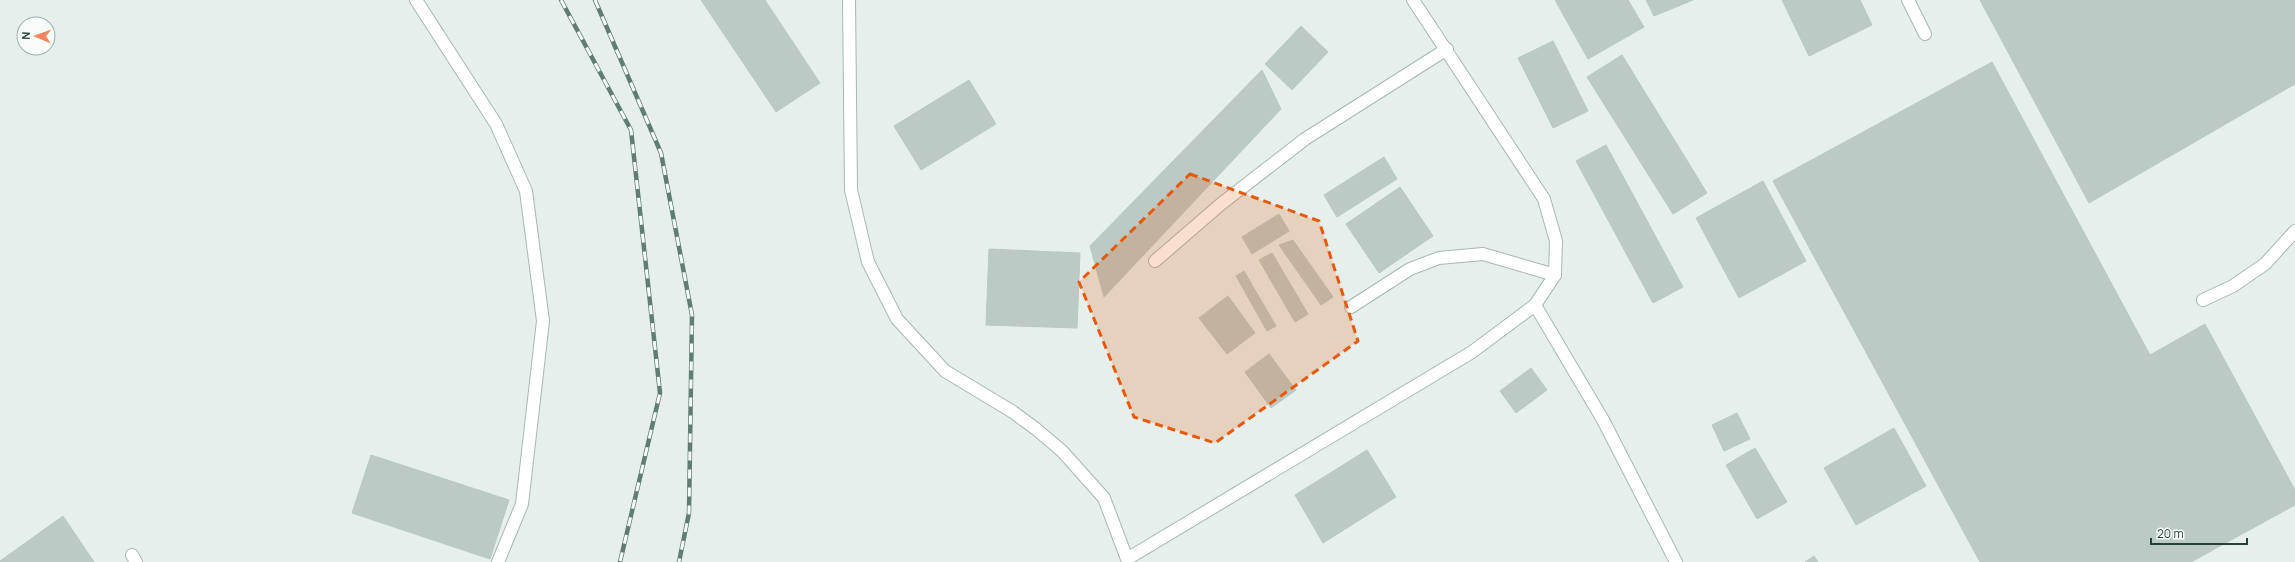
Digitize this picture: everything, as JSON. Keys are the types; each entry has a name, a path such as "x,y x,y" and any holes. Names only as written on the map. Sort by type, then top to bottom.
{"lane":[{"path":"416,0 496,124 526,191 543,321 522,504 498,562"},
{"path":"849,0 851,190 868,262 897,319 945,371 1013,412 1036,430 1062,451 1104,498 1128,560 1472,352 1535,305 1555,275 1556,241 1544,199 1447,49 1413,0"},
{"path":"1908,0 1925,34"},
{"path":"1155,261 1222,204 1305,140 1447,49"},
{"path":"2203,300 2233,286 2265,264 2295,231"},
{"path":"1351,307 1410,269 1439,258 1483,254 1555,275"},
{"path":"1535,305 1603,420 1676,562"}],"highlighted area":[{"path":"1190,174 1319,221 1358,341 1215,443 1134,417 1079,282"}],"building":[{"path":"701,0 765,0 820,83 776,112"},
{"path":"1555,0 1628,0 1644,27 1588,59"},
{"path":"1646,0 1693,0 1654,16"},
{"path":"1782,0 1860,0 1872,25 1809,56"},
{"path":"1980,0 2295,0 2295,84 2089,203"},
{"path":"1301,26 1328,52 1292,90 1265,64"},
{"path":"1553,41 1588,111 1553,128 1518,58"},
{"path":"1622,55 1707,193 1673,214 1587,77"},
{"path":"1992,62 2150,355 2205,324 2295,490 2295,505 2191,562 1980,562 1773,181"},
{"path":"1262,70 1281,109 1104,297 1090,246"},
{"path":"969,80 996,124 921,170 894,126"},
{"path":"1606,145 1683,287 1653,303 1576,161"},
{"path":"1384,157 1397,179 1337,217 1324,195"},
{"path":"1763,181 1806,261 1739,298 1696,218"},
{"path":"1400,187 1433,236 1379,273 1346,224"},
{"path":"1279,214 1289,231 1252,254 1242,237"},
{"path":"1293,240 1333,297 1321,305 1279,245"},
{"path":"989,249 1080,253 1077,328 986,325"},
{"path":"1272,253 1308,314 1295,322 1259,260"},
{"path":"1244,271 1276,326 1267,331 1236,276"},
{"path":"1228,296 1255,333 1227,354 1199,318"},
{"path":"2043,345 2076,403 1977,461 1944,403"},
{"path":"1269,354 1296,390 1271,408 1245,372"},
{"path":"1531,368 1547,390 1516,413 1500,391"},
{"path":"1737,413 1750,439 1724,451 1712,425"},
{"path":"1894,428 1926,486 1856,525 1824,468"},
{"path":"1755,448 1787,502 1757,519 1726,465"},
{"path":"1367,450 1396,497 1323,543 1295,495"},
{"path":"371,455 509,500 490,559 352,513"},
{"path":"63,516 94,562 0,562 0,561"},
{"path":"1814,556 1818,562 1805,562"}],"railway":[{"path":"561,0 631,130 660,393 620,562"},
{"path":"595,0 661,153 692,315 689,513 679,562"}]}
